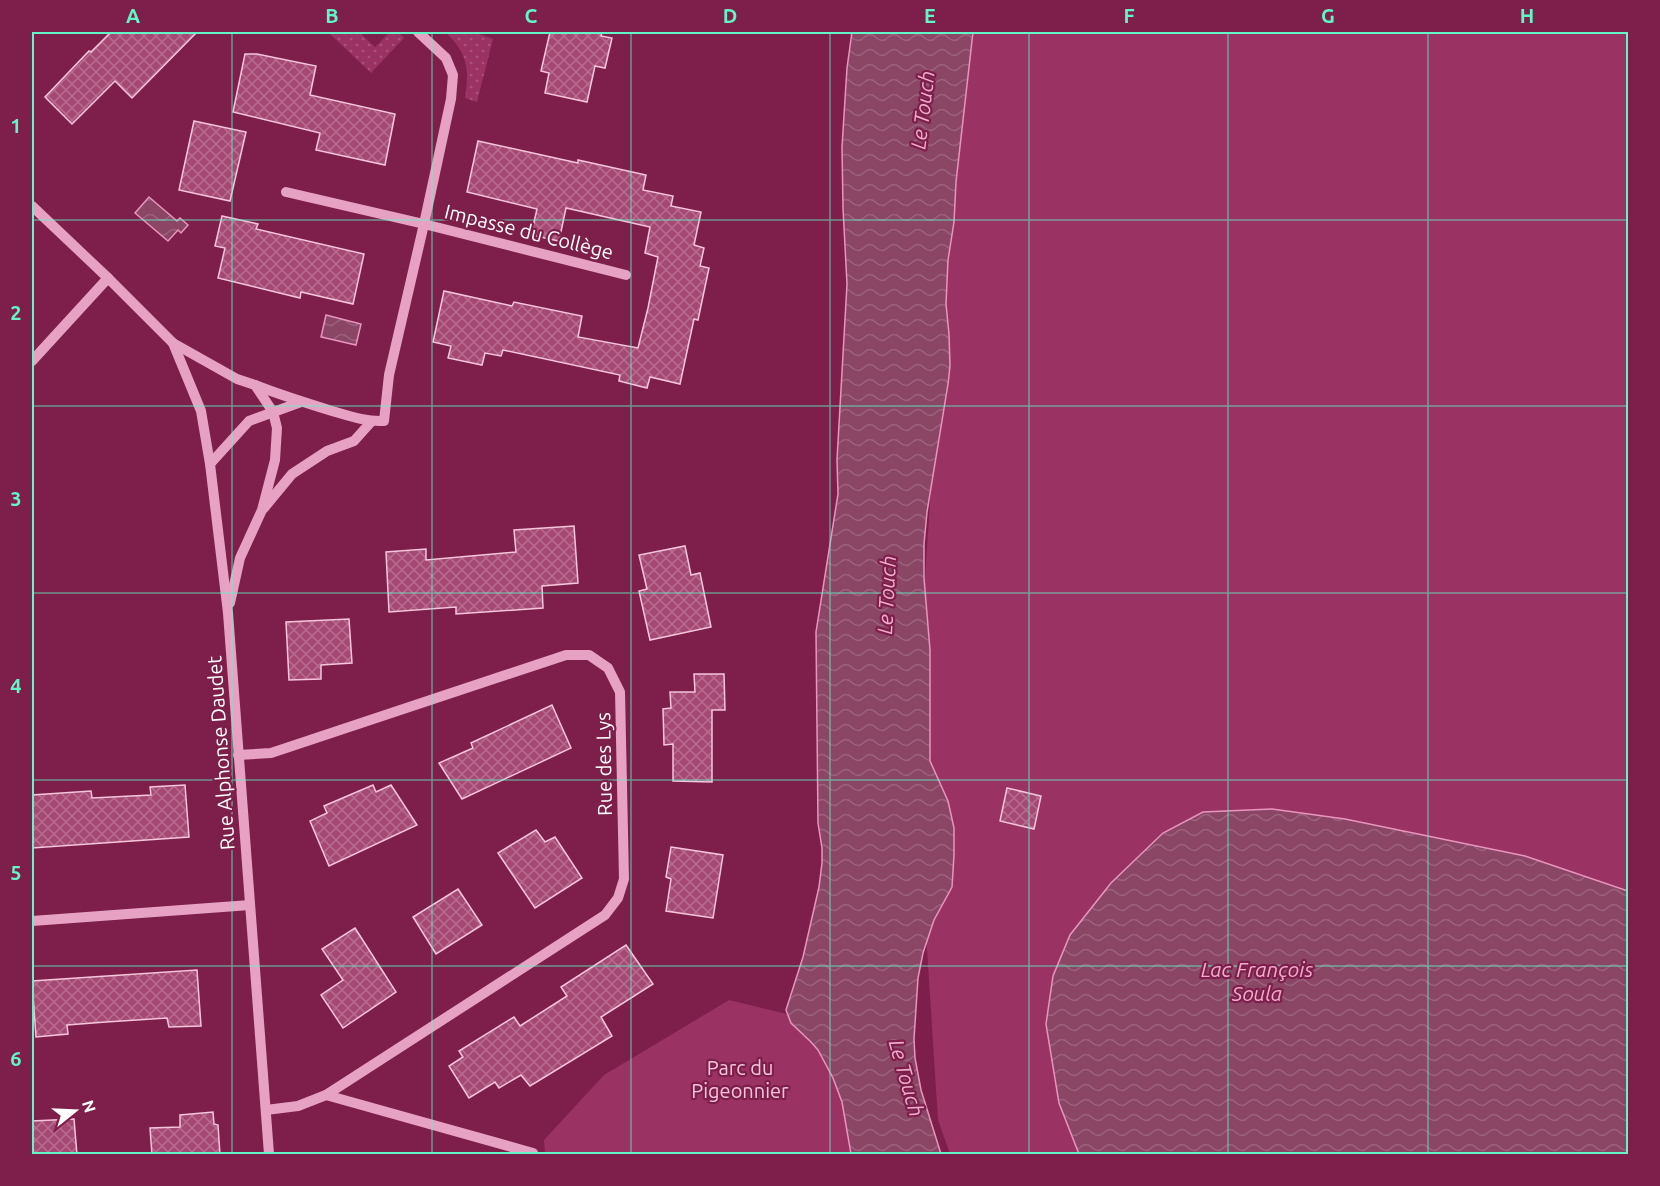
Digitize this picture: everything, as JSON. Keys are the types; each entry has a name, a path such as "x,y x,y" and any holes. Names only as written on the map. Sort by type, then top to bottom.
{"street":[{"name":"Impasse du Collège","path":"371,422 384,421 389,375 451,99 453,75 446,58 418,32"},
{"name":"Impasse du Collège","path":"286,192 626,275"},
{"path":"32,206 173,343 237,379 301,402 371,422 354,441 327,451 292,474 262,510"},
{"path":"32,362 108,278"},
{"name":"Rue Alphonse Daudet","path":"173,343 201,411 210,464 228,612 269,1155"},
{"path":"228,612 240,558 262,510 275,460 277,428 273,412 255,386"},
{"path":"210,464 249,421 301,402"},
{"name":"Rue des Lys","path":"238,755 271,753 566,655 589,655 609,668 620,692 624,879 618,898 604,915 326,1095 298,1106 266,1110"},
{"path":"32,921 250,905"},
{"path":"326,1095 533,1153"}],"green space":[{"path":"328,32 359,32 375,47 390,32 398,32 404,38 371,73"},
{"path":"445,32 474,32 493,39 477,102 465,98 467,70 465,62 458,47"},
{"path":"961,32 1628,32 1628,1154 950,1154 938,1120 914,746"},
{"name":"Parc du Pigeonnier","path":"729,1000 828,1024 861,1154 545,1154 544,1140 604,1075"}],"water":[{"name":"Le Touch","path":"852,32 973,32 956,182 954,222 948,260 946,304 950,366 924,544 924,578 930,650 930,761 948,801 954,828 954,855 952,887 934,920 923,953 918,978 914,1039 921,1090 941,1154 851,1154 842,1102 833,1078 818,1050 791,1023 786,1010 803,957 819,887 822,863 818,823 816,632 838,494 837,460 847,284 842,147 847,68"},
{"path":"149,197 177,221 180,218 188,225 181,233 178,230 168,241 135,213"},
{"path":"326,315 361,324 356,345 321,337"},
{"name":"Lac François Soula","path":"1272,809 1345,819 1525,856 1628,891 1628,1154 1079,1154 1059,1103 1046,1024 1053,976 1070,935 1111,883 1163,833 1203,812"}],"building":[{"path":"111,32 197,32 132,98 115,81 72,124 45,97 89,51 91,52"},
{"path":"550,32 602,32 601,36 612,38 605,68 595,66 587,102 545,93 549,73 541,71"},
{"path":"245,54 257,54 316,66 310,95 395,114 385,165 316,150 320,133 233,112"},
{"path":"194,121 246,132 230,201 179,190"},
{"path":"478,141 646,175 643,190 673,196 671,206 701,212 694,245 704,248 700,266 709,268 698,320 694,319 680,384 650,377 647,388 619,381 620,375 503,350 501,356 485,353 482,365 448,358 451,346 433,342 444,291 512,306 514,302 582,316 578,337 638,348 648,308 658,257 645,253 650,227 566,208 559,241 531,235 537,209 467,192"},
{"path":"222,216 258,224 256,229 364,254 353,304 301,292 300,298 218,278 225,248 215,246"},
{"path":"574,526 578,583 542,586 543,608 456,614 456,607 389,612 386,552 426,549 426,560 516,552 514,530"},
{"path":"685,546 691,575 700,573 711,627 650,640 639,591 647,589 639,555"},
{"path":"349,619 352,663 321,665 321,679 289,680 286,622"},
{"path":"694,674 724,674 725,710 712,710 712,782 673,781 673,744 664,745 663,709 671,708 670,692 695,692"},
{"path":"552,705 571,748 462,799 439,763 473,748 471,743"},
{"path":"185,785 189,837 32,848 32,795 91,791 92,798 151,795 150,787"},
{"path":"373,785 376,792 391,785 417,825 329,866 310,821 327,813 324,806"},
{"path":"1007,788 1041,796 1034,829 1000,821"},
{"path":"536,830 545,842 555,837 582,878 535,908 498,853"},
{"path":"671,847 723,855 713,918 666,911 671,879 666,877"},
{"path":"458,889 482,925 436,954 413,917"},
{"path":"355,928 396,992 343,1028 321,995 343,980 322,949"},
{"path":"626,945 653,984 601,1017 612,1036 530,1086 521,1075 499,1088 495,1082 469,1098 449,1066 463,1057 459,1051 514,1017 520,1026 567,996 561,987"},
{"path":"197,970 201,1026 169,1027 167,1018 106,1022 67,1025 68,1034 36,1037 32,981"},
{"path":"213,1112 214,1124 218,1125 220,1155 152,1155 150,1128 180,1127 180,1115"},
{"path":"74,1119 77,1155 32,1155 32,1121"}]}
